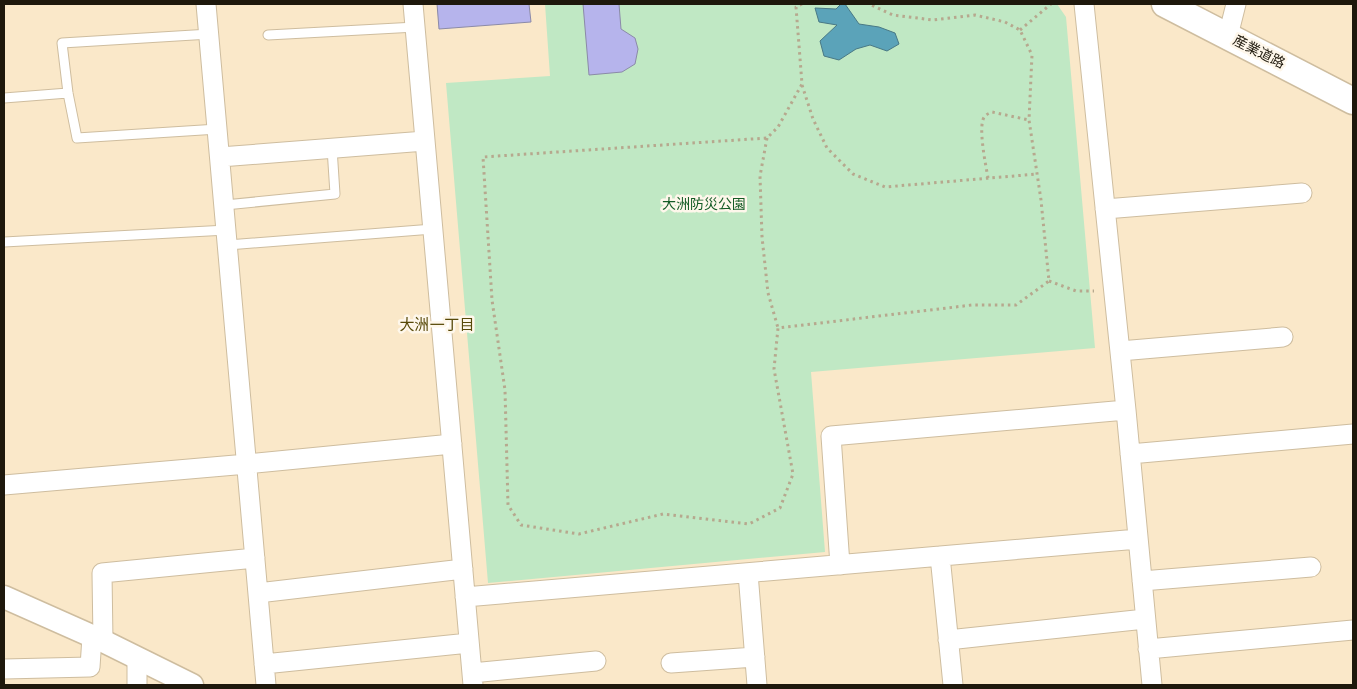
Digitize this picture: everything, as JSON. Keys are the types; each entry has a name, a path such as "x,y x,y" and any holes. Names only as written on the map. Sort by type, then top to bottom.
{"main road":[{"name":"産業道路","path":"1165,4 1353,101"}],"street":[{"path":"206,4 266,685"},
{"path":"413,4 472,679 596,661"},
{"path":"1084,4 1152,685"},
{"path":"1228,36 1236,4"},
{"path":"220,157 426,141"},
{"path":"1105,209 1302,193"},
{"path":"1120,351 1283,337"},
{"path":"840,565 831,436 1126,410"},
{"path":"1130,454 1353,434"},
{"path":"4,485 452,444"},
{"path":"465,596 1138,540"},
{"path":"940,556 953,685"},
{"path":"4,669 90,667 97,639 102,573 255,558"},
{"path":"1142,581 1311,567"},
{"path":"258,593 463,569"},
{"path":"748,573 757,685"},
{"path":"4,597 192,685"},
{"path":"948,640 1145,619"},
{"path":"1148,649 1353,630"},
{"path":"264,664 469,643"},
{"path":"671,663 755,657"},
{"path":"137,658 137,685"}],"lane":[{"path":"268,36 416,27"},
{"path":"210,34 62,43 68,93 77,138 218,128"},
{"path":"4,98 68,93"},
{"path":"225,205 335,194 332,148"},
{"path":"4,242 227,237 433,229"}],"path":[{"path":"802,4 796,6 802,84 813,119 827,148 853,174 885,187 1037,174"},
{"path":"869,4 893,15 933,20 975,15 1005,22 1020,30 1032,55 1029,120 1050,281"},
{"path":"1020,30 1051,4"},
{"path":"767,138 483,157 492,300 505,390 508,505 521,525 579,534 663,514 749,524 780,508 793,474 774,369 778,328 768,293 762,237 760,176 767,138 778,127 802,84"},
{"path":"988,178 982,124 985,116 992,112 1029,120"},
{"path":"778,328 972,305 1016,305 1050,281"},
{"path":"1050,281 1076,291 1113,291"}],"green space":[{"name":"大洲防災公園","path":"545,4 1057,4 1066,17 1095,348 811,372 825,552 488,583 446,83 550,76"}],"water":[{"path":"841,4 845,4 859,24 879,27 895,33 899,44 887,51 870,45 856,49 839,60 824,56 820,41 837,25 819,22 815,8 836,9"}],"building":[{"path":"437,4 529,4 531,22 439,29"},
{"path":"583,4 619,4 621,29 635,38 638,49 635,64 622,72 589,75"}],"district":[{"name":"大洲一丁目","path":"437,325"}]}
